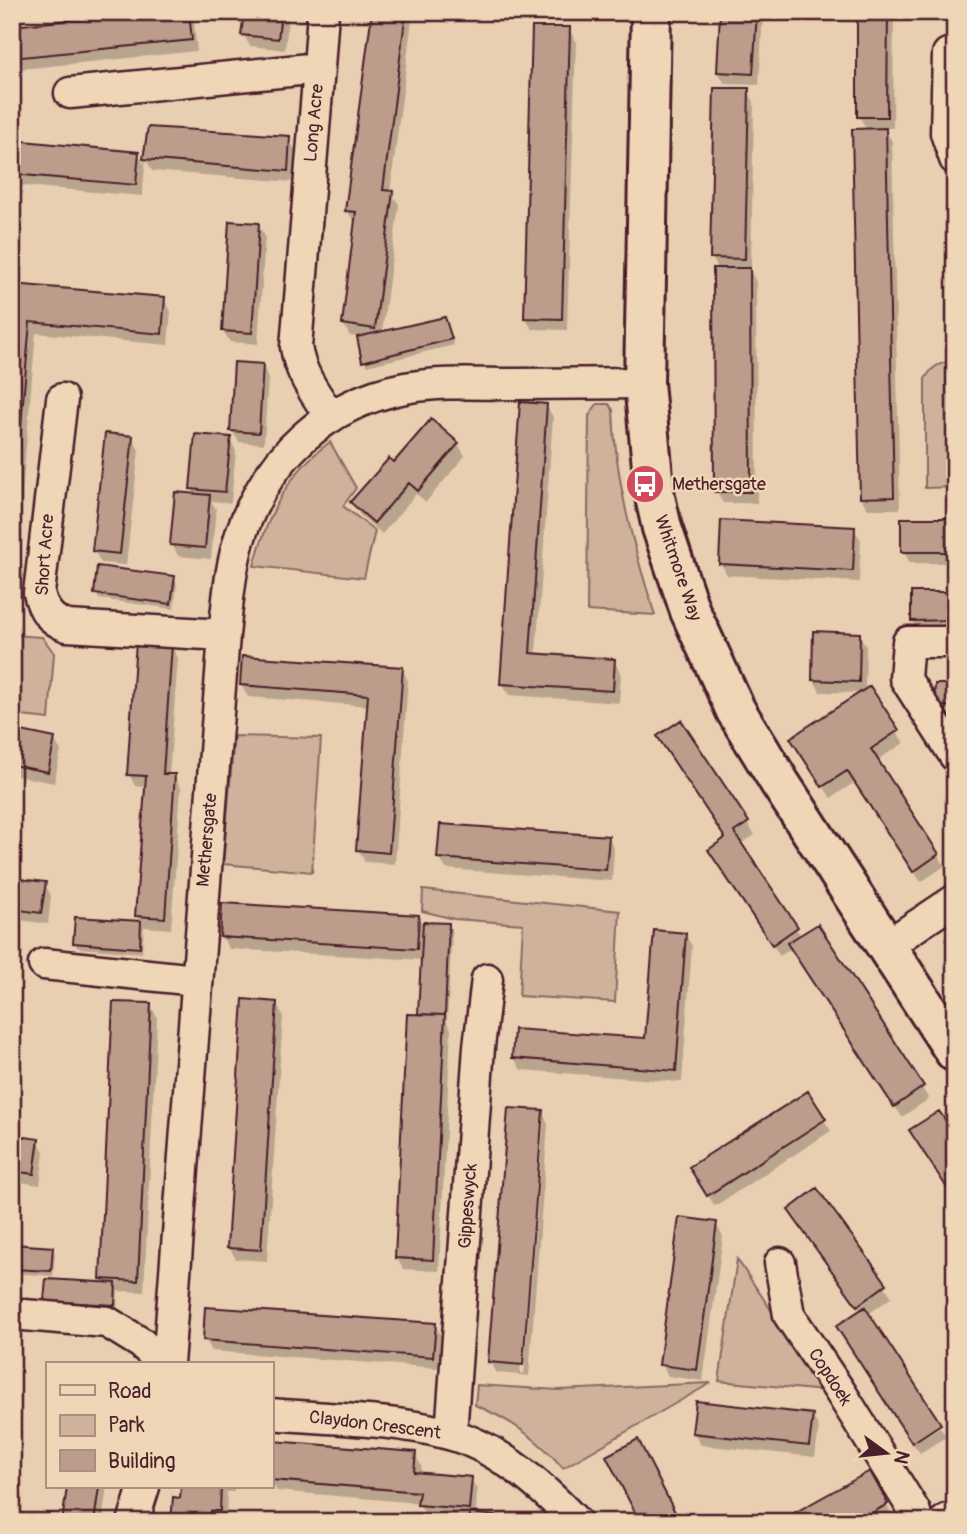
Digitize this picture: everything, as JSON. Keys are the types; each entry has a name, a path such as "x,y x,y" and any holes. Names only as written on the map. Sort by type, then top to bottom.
{"street":[{"path":"319,68 323,12"},
{"name":"Whitmore Way","path":"651,12 644,383 655,497 662,528 690,611 736,711 779,783 955,1052"},
{"path":"948,54 946,133 955,159"},
{"name":"Long Acre","path":"70,93 319,68 296,347 298,363 331,417"},
{"name":"Methersgate","path":"166,1362 224,635 233,565 242,532 256,499 268,476 304,436 331,417 366,400 404,388 468,383 644,383"},
{"name":"Short Acre","path":"62,399 39,593 42,606 48,615 67,626 224,635"},
{"path":"955,642 908,642 905,678 955,756"},
{"path":"886,946 955,900"},
{"path":"44,964 196,980"},
{"name":"Gippeswyck","path":"451,1434 487,979"},
{"name":"Copdoek","path":"779,1263 789,1315 915,1512 917,1522"},
{"path":"12,1314 107,1322 141,1343 164,1362"},
{"name":"Claydon Crescent","path":"273,1414 406,1426 451,1434 489,1451 541,1486 576,1522"},
{"path":"133,1522 144,1488"}],"green space":[{"path":"948,362 955,363 955,487 925,488 925,379 934,368"},
{"path":"597,404 609,404 613,410 617,463 627,514 655,615 587,611 589,416"},
{"path":"330,442 356,488 343,506 375,531 364,578 254,566 272,513 290,482 315,454"},
{"path":"12,635 42,637 54,653 49,719 12,715"},
{"path":"234,736 321,738 312,872 223,864"},
{"path":"423,890 620,911 615,1002 519,996 523,924 454,919 422,911"},
{"path":"737,1259 825,1391 719,1381"},
{"path":"711,1383 563,1468 523,1431 475,1405 477,1385 559,1390"}],"building":[{"path":"150,12 189,12 192,40 12,58 12,26"},
{"path":"244,12 281,12 278,39 241,35"},
{"path":"372,12 406,12 383,190 393,191 375,329 342,324 356,212 345,211"},
{"path":"720,12 757,12 753,74 717,72"},
{"path":"857,12 888,12 887,117 857,117"},
{"path":"532,27 570,27 562,319 524,318"},
{"path":"714,88 749,88 745,259 710,258"},
{"path":"148,127 290,136 288,171 143,159"},
{"path":"886,128 894,497 860,498 852,129"},
{"path":"12,140 139,152 136,185 12,174"},
{"path":"229,221 259,223 252,333 222,331"},
{"path":"713,268 750,268 751,492 714,492"},
{"path":"12,284 165,297 162,334 30,322 12,527"},
{"path":"445,317 452,339 362,362 357,337"},
{"path":"234,362 263,364 259,433 230,431"},
{"path":"520,402 547,404 530,653 615,659 613,691 500,684"},
{"path":"431,419 459,443 418,491 409,483 374,523 350,502 389,458 394,462"},
{"path":"105,433 133,436 120,554 92,551"},
{"path":"195,434 231,437 225,492 190,489"},
{"path":"175,492 210,495 205,548 170,545"},
{"path":"901,518 955,518 955,552 901,552"},
{"path":"721,520 855,527 853,571 719,564"},
{"path":"97,566 175,576 171,604 94,594"},
{"path":"911,592 955,592 955,620 911,621"},
{"path":"813,631 860,633 859,682 812,680"},
{"path":"136,641 172,644 163,774 175,774 165,918 135,916 146,776 127,775"},
{"path":"242,656 403,667 389,853 356,850 368,695 240,685"},
{"path":"935,684 955,684 955,706 934,706"},
{"path":"870,686 899,730 871,749 939,854 913,872 847,771 822,787 790,738"},
{"path":"681,720 749,822 734,832 798,927 772,945 708,850 725,838 657,736"},
{"path":"12,729 55,738 48,772 12,765"},
{"path":"440,824 609,836 606,870 437,858"},
{"path":"12,878 46,882 41,913 12,909"},
{"path":"222,903 419,915 417,949 220,937"},
{"path":"75,917 141,921 140,948 73,943"},
{"path":"423,922 449,923 445,1015 418,1014"},
{"path":"818,924 924,1086 894,1107 787,943"},
{"path":"654,930 686,933 676,1071 512,1058 514,1029 645,1038"},
{"path":"243,999 277,1002 261,1250 227,1248"},
{"path":"113,1002 151,1003 138,1281 100,1279"},
{"path":"407,1014 445,1015 433,1260 395,1258"},
{"path":"808,1091 826,1119 707,1196 689,1167"},
{"path":"508,1108 543,1110 523,1365 488,1362"},
{"path":"939,1111 955,1134 955,1200 909,1130"},
{"path":"12,1135 39,1139 34,1174 12,1171"},
{"path":"817,1188 887,1284 857,1306 788,1210"},
{"path":"679,1217 717,1222 697,1370 659,1365"},
{"path":"12,1244 53,1247 51,1271 12,1269"},
{"path":"46,1279 116,1283 115,1305 44,1301"},
{"path":"205,1307 436,1323 433,1357 203,1340"},
{"path":"865,1307 941,1424 912,1443 836,1326"},
{"path":"696,1401 813,1414 809,1446 692,1433"},
{"path":"638,1439 680,1522 640,1522 606,1456"},
{"path":"273,1441 416,1452 414,1472 472,1477 469,1509 417,1505 419,1492 273,1480"},
{"path":"870,1471 888,1504 855,1522 778,1522"},
{"path":"67,1488 99,1488 94,1522 62,1522"},
{"path":"181,1488 221,1488 220,1511 211,1511 210,1522 171,1522 173,1497 180,1498"},
{"path":"470,1513 524,1519 524,1522 469,1522"}],"place":[{"name":"Methersgate","path":"645,484"}]}
